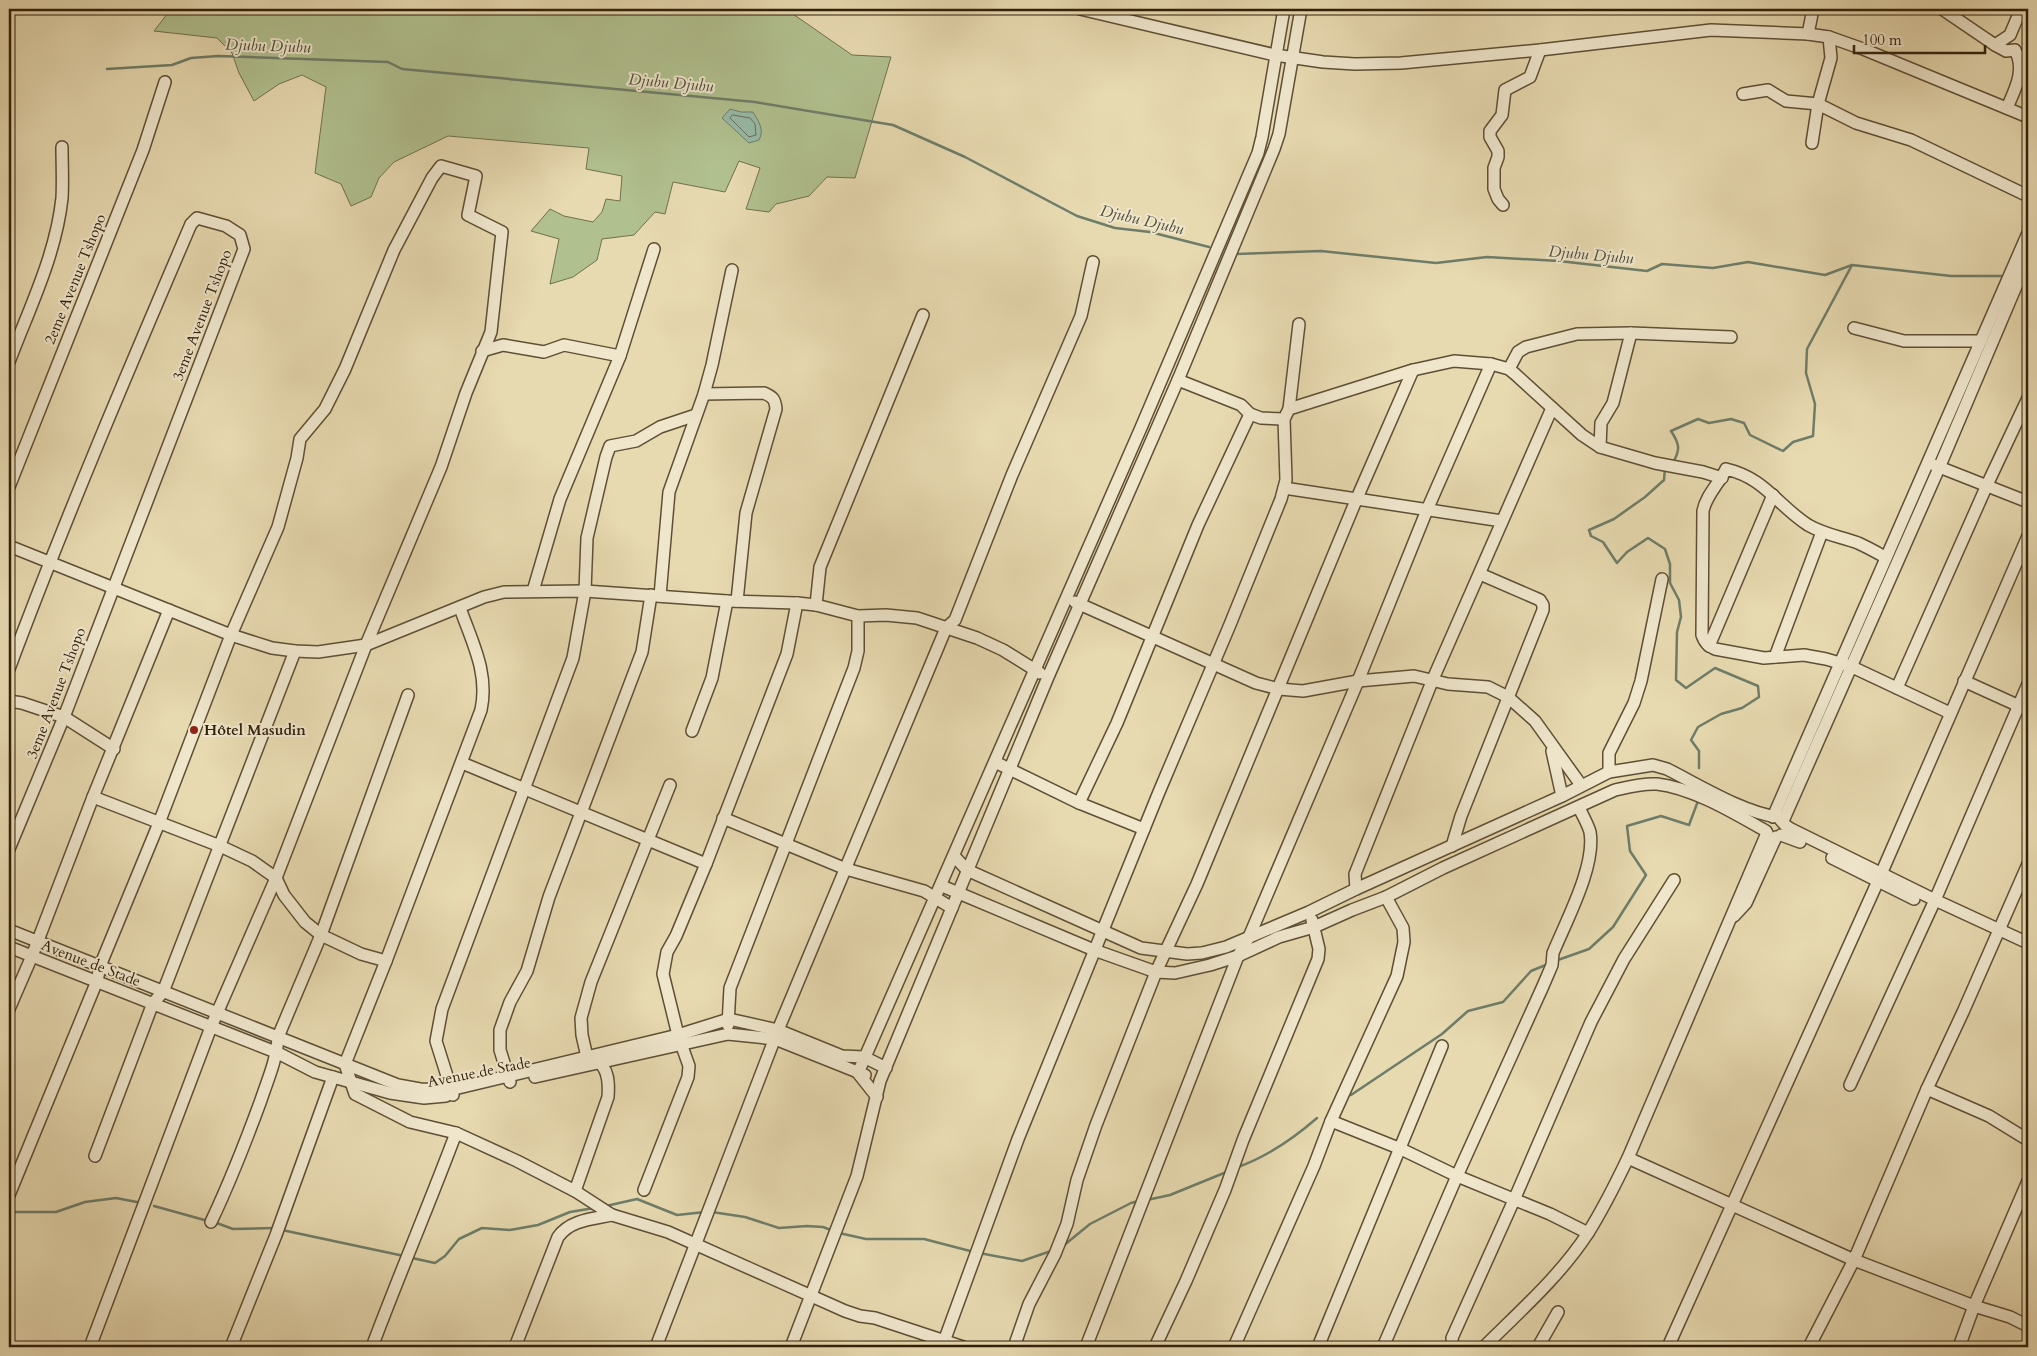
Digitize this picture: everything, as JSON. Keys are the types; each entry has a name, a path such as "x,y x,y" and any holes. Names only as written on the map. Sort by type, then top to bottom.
{"street":[{"path":"1080,9 1275,55 1356,64 1401,63 1540,50 1711,30 1808,34 1829,37 1872,52 2028,118"},
{"path":"877,1097 858,1073 935,896 942,886 955,857 1258,153 1284,9"},
{"path":"791,1347 862,1161 880,1081 1048,677 1178,380 1274,149 1279,134 1301,9"},
{"path":"1808,34 1813,9"},
{"path":"1942,9 1995,45 2006,51 2015,50 2020,78"},
{"path":"1995,45 2010,35 2021,9"},
{"path":"1812,143 1818,104 1831,58 1829,37"},
{"path":"1503,205 1494,189 1494,168 1498,157 1490,131 1502,114 1505,90 1530,78 1540,50"},
{"path":"2007,108 2028,65"},
{"name":"2eme Avenue Tshopo","path":"9,487 143,150 165,82"},
{"path":"1743,94 1768,90 1786,101 1818,104 1856,123 1911,140 2028,196"},
{"path":"9,362 47,262 57,228 62,197 62,148"},
{"path":"9,1196 97,981 100,966 159,823 231,635 278,527 297,458 300,439 325,409 345,369 394,250 432,178 441,166 476,176 468,215 502,232 491,332 482,351 441,468 366,645 276,878 216,1014 90,1347"},
{"name":"3eme Avenue Tshopo","path":"9,669 49,562 110,412 191,224 197,218 226,226 240,235 244,250 64,717 9,849"},
{"path":"1846,665 1885,557 1981,341 2022,265 2028,233"},
{"path":"533,591 560,499 620,356 654,249"},
{"path":"1214,254 1228,260"},
{"path":"656,1347 776,1034 946,628 955,620 1012,475 1081,316 1093,262"},
{"path":"732,270 704,394 669,492 655,596 642,652 549,897 527,971 510,1002 500,1030 500,1050 509,1079 588,1057 679,1039 729,1019 842,1056 864,1057 886,1068"},
{"path":"1484,1347 1548,1283 1588,1233 1628,1158 1728,923 1775,827 1846,665 1939,468 2011,286"},
{"path":"816,605 820,567 924,315"},
{"path":"943,1344 1018,1139 1094,950 1248,582 1284,488 1286,480 1286,414 1300,324"},
{"path":"1854,328 1904,340 1981,341"},
{"path":"1509,369 1518,352 1526,347 1577,334 1631,333 1731,337"},
{"path":"1600,447 1601,423 1613,403 1631,333"},
{"path":"482,351 503,345 544,352 564,345 620,356"},
{"path":"1178,380 1241,405 1250,414 1272,420 1412,370 1454,360 1491,364 1509,369 1582,435 1600,447 1722,478"},
{"path":"1086,1347 1238,956 1249,937 1358,682 1427,510 1491,364"},
{"path":"1014,1347 1030,1304 1067,1224 1077,1180 1096,1125 1156,972 1197,884 1412,370"},
{"path":"692,731 712,678 732,601 746,513 776,409 772,396 764,393 704,394"},
{"path":"1897,688 1987,485 2028,398"},
{"path":"1356,889 1355,874 1433,679 1552,408"},
{"path":"1078,803 1117,723 1148,652 1151,636 1198,525 1250,414"},
{"path":"9,930 398,1085 452,1092 436,1041 442,1009 573,658 585,591 588,538 610,446 636,441 660,427 696,415"},
{"path":"1928,462 2028,502"},
{"path":"1885,557 1860,544 1822,532 1800,520 1746,475 1726,469 1722,478 1706,498 1703,511 1702,635 1704,642 1709,646 1764,658 1804,655 1846,665 1950,713"},
{"path":"1284,488 1502,520"},
{"path":"1709,646 1772,495"},
{"path":"1775,657 1822,532"},
{"path":"1668,1347 1734,1204 2028,536"},
{"path":"9,546 231,635 272,648 295,651 318,652 366,645 484,597 504,592 585,591 732,601 797,603 816,605 858,616 886,615 917,618 977,638 1004,650 1048,677"},
{"path":"1452,846 1461,816 1543,610 1540,600 1480,574"},
{"path":"1610,772 1609,753 1634,703 1641,681 1662,579"},
{"path":"1067,598 1213,665 1256,683 1279,689 1303,691 1358,682 1414,676 1448,684 1488,687 1508,697 1535,721 1581,785"},
{"path":"644,1190 688,1077 689,1066 679,1039 663,974 666,952 676,936 706,864 787,654 797,603"},
{"path":"460,608 481,665 484,694 482,710 345,1064 355,1094 410,1122 456,1133 575,1191 612,1215 668,1232 810,1296 860,1316 875,1318 943,1344 962,1347"},
{"path":"9,1009 38,942 93,797 169,610"},
{"path":"728,1034 730,988 854,668 858,650 858,616"},
{"path":"95,1156 153,1003 163,992 295,651"},
{"path":"1964,680 2024,708"},
{"path":"1850,1085 2024,708 2028,684"},
{"path":"211,1222 233,1174 278,1053 278,1037 321,935 408,695"},
{"path":"9,700 64,717 114,748"},
{"path":"1552,747 1562,796"},
{"path":"995,762 1078,803 1144,829"},
{"path":"462,763 706,864"},
{"path":"955,857 967,870 1141,948 1187,954 1202,953 1226,947 1310,912 1610,772 1654,765 1667,769 1754,812 1775,827"},
{"path":"942,886 1094,950 1156,972 1175,973 1238,956 1279,937 1314,927 1386,897 1443,868 1615,790 1631,786 1655,784 1680,789 1725,809 1775,827 1933,904 1997,932 2028,943"},
{"path":"588,1057 582,1035 581,1018 591,982 670,786"},
{"path":"93,797 220,846 252,861 276,878 284,895 305,922 321,935 361,954 386,961"},
{"path":"1383,1347 1551,962 1585,874 1590,847 1590,831 1579,807"},
{"path":"723,818 846,869 924,891 952,908"},
{"path":"1809,1347 1854,1260 1927,1089 2028,864"},
{"path":"1453,1347 1452,1338 1592,1022 1624,959 1674,880"},
{"path":"1234,1347 1314,1166 1331,1120 1397,976 1404,942 1403,928 1386,897"},
{"path":"1155,1347 1225,1190 1243,1140 1318,959 1319,949 1310,912"},
{"path":"1997,932 2028,950"},
{"name":"Avenue de Stade","path":"9,947 278,1053 315,1072 390,1093 424,1098 509,1079 602,1063 679,1039 728,1034 776,1034 858,1073 880,1081"},
{"path":"1318,1347 1442,1046"},
{"path":"575,1191 608,1097 606,1070 602,1063 588,1057"},
{"path":"231,1347 276,1236 333,1077"},
{"path":"1927,1089 1989,1116 2028,1140"},
{"path":"1331,1120 1401,1149 1457,1176 1550,1214 1588,1233"},
{"path":"372,1347 406,1257 433,1196 456,1133"},
{"path":"1628,1158 1734,1204 1854,1260 1974,1306 2010,1317 2028,1326"},
{"path":"1959,1347 1974,1306 2028,1180"},
{"path":"515,1347 558,1237 564,1228 580,1221 612,1215"},
{"path":"1538,1347 1558,1312"}],"shaded area":[{"path":"171,9 747,9 793,14 852,55 891,57 855,178 827,177 809,196 776,204 769,212 746,209 760,168 739,161 725,192 673,182 665,214 655,212 634,235 602,239 597,260 573,277 550,284 559,239 531,231 550,209 564,216 593,222 602,212 606,199 620,201 622,176 586,169 589,148 448,136 394,162 379,178 371,197 351,206 341,184 315,173 326,87 302,75 279,84 254,101 239,73 232,53 217,38 154,31"}],"water":[{"path":"730,109 741,112 753,112 761,129 759,140 749,143 722,118"}],"waterway":[{"name":"Djubu Djubu","path":"107,69 172,65 191,58 218,56 388,62 402,69 755,102 893,125 965,157 1077,216 1115,228 1150,232 1209,247"},
{"name":"Djubu Djubu","path":"1236,254 1321,251 1436,263 1487,257 1559,261 1647,271 1662,264 1713,268 1748,262 1825,275 1852,265 1951,276 2005,276"},
{"path":"1673,462 1678,446 1671,431 1698,419 1709,423 1731,419 1744,423 1750,435 1783,451 1793,442 1813,436 1815,404 1806,373 1807,349 1852,265"},
{"path":"1665,468 1664,480 1645,497 1614,519 1589,530 1591,536 1603,542 1617,563 1627,552 1648,538 1665,549 1670,564 1670,583 1679,600 1681,617 1677,632 1676,680 1686,688 1715,668 1758,686 1759,697 1742,708 1721,714 1698,727 1691,740 1699,751 1699,768"},
{"path":"1555,961 1589,949 1613,927 1646,875 1630,851 1627,826 1661,816 1689,825 1698,801"},
{"path":"1351,1095 1442,1034 1468,1011 1503,1002 1531,971 1548,964"},
{"path":"1238,1167 1259,1158 1279,1146 1317,1118"},
{"path":"1147,1200 1170,1195 1229,1171"},
{"path":"9,1212 56,1212 85,1202 116,1198 142,1203"},
{"path":"606,1206 637,1199 677,1215 705,1212"},
{"path":"1063,1246 1090,1224 1131,1203 1139,1201"},
{"path":"154,1206 208,1221"},
{"path":"412,1258 435,1263 445,1256 459,1239 482,1228 510,1230 538,1225 570,1212 594,1208"},
{"path":"712,1212 745,1217 779,1228 807,1226 823,1227 831,1230"},
{"path":"214,1222 233,1229 274,1228"},
{"path":"282,1230 404,1256"},
{"path":"839,1233 866,1239 924,1239 974,1252"},
{"path":"979,1253 1022,1261 1051,1251"}],"place":[{"name":"Hôtel Masudin","path":"194,730"}]}
